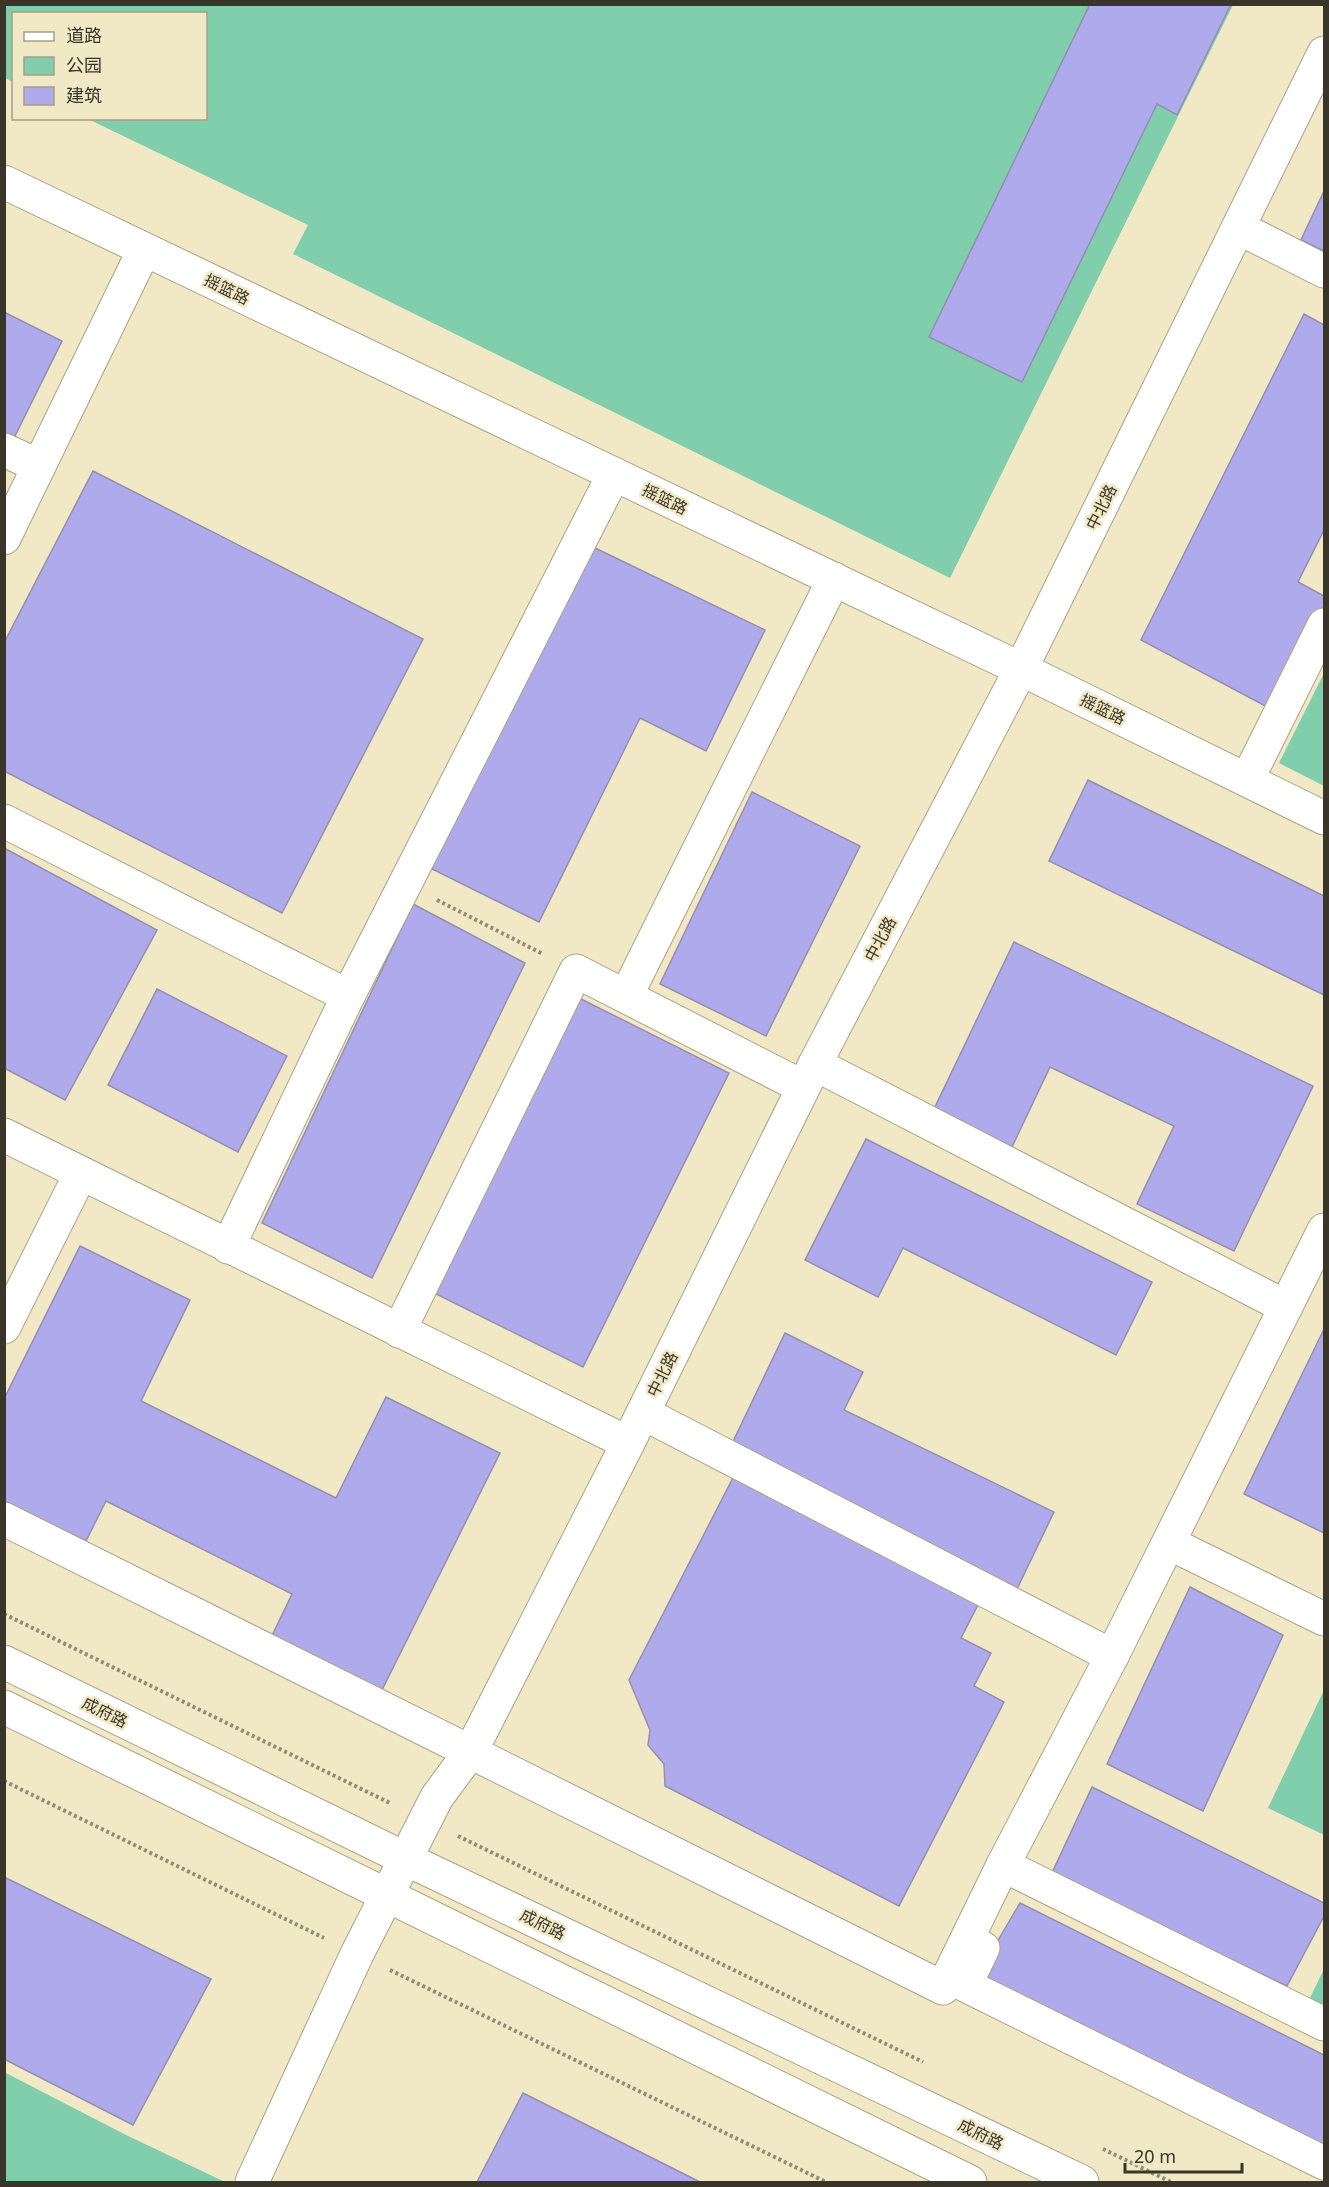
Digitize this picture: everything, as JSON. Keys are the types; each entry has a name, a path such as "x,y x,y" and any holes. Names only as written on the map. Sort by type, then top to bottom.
{"street":[{"name":"中北路","path":"252,2182 357,1954 437,1797 471,1751 628,1443 809,1075 1021,669 1324,53"},
{"name":"摇篮路","path":"4,182 1021,669 1324,818"},
{"path":"1239,228 1324,271"},
{"path":"4,538 144,250"},
{"path":"4,450 39,466"},
{"path":"228,1247 348,996 614,474"},
{"path":"626,996 834,579"},
{"path":"1247,780 1324,626"},
{"path":"4,821 348,996"},
{"path":"399,1331 576,971 626,996 809,1075 1286,1307"},
{"path":"4,1135 628,1443"},
{"path":"4,1327 81,1173"},
{"path":"1324,1230 1112,1656 1012,1870 965,1985 1324,2163"},
{"path":"643,1413 1112,1656"},
{"path":"4,1519 943,1988 1012,1870"},
{"path":"1169,1543 1324,1619"},
{"name":"成府路","path":"4,1662 406,1859 1082,2182"},
{"path":"4,1707 970,2182"},
{"path":"1012,1870 1324,2024"}],"path":[{"path":"405,884 576,971"},
{"path":"4,1614 926,2063"},
{"path":"4,1781 826,2182"},
{"path":"1096,2146 1172,2182"}],"green space":[{"path":"4,5 1233,5 950,578 293,254 308,225 90,120 207,120 207,12 12,12 12,82 5,78"},
{"path":"1324,673 1324,786 1279,763"},
{"path":"1324,1690 1324,1835 1268,1808"},
{"path":"1324,1969 1324,2012 1307,2004"},
{"path":"4,2072 126,2135 225,2182 5,2182"}],"building":[{"path":"1090,4 1231,4 1177,115 1157,104 1022,382 929,337"},
{"path":"1324,191 1324,251 1301,240"},
{"path":"4,312 62,341 10,446 4,444"},
{"path":"1304,314 1324,325 1324,530 1298,582 1324,596 1324,606 1271,709 1141,640"},
{"path":"93,471 423,639 282,913 4,771 4,643"},
{"path":"593,547 765,630 706,751 640,718 539,922 430,868"},
{"path":"1088,780 1324,896 1324,995 1049,861"},
{"path":"752,792 860,846 766,1036 660,984"},
{"path":"4,848 157,930 65,1100 4,1068"},
{"path":"413,904 525,963 372,1278 262,1223"},
{"path":"1014,942 1313,1086 1234,1251 1137,1204 1174,1126 1050,1067 1012,1147 934,1109"},
{"path":"157,989 287,1056 238,1152 108,1085"},
{"path":"577,997 729,1073 583,1367 430,1291"},
{"path":"866,1139 1152,1282 1116,1355 903,1248 878,1297 805,1260"},
{"path":"80,1246 190,1300 141,1401 336,1498 386,1397 500,1453 379,1696 269,1642 292,1594 106,1501 86,1541 4,1501 4,1399"},
{"path":"1324,1329 1324,1533 1244,1494"},
{"path":"785,1333 863,1372 844,1410 1054,1512 1016,1591 728,1452"},
{"path":"736,1472 981,1599 961,1638 991,1653 974,1686 1004,1702 899,1906 665,1786 664,1764 648,1745 650,1730 629,1680"},
{"path":"1190,1587 1283,1635 1203,1811 1107,1764"},
{"path":"1092,1787 1324,1903 1324,1916 1287,1986 1051,1875"},
{"path":"4,1877 211,1979 133,2125 4,2059"},
{"path":"1020,1903 1324,2055 1324,2151 977,1976"},
{"path":"523,2093 700,2182 477,2182"}]}
